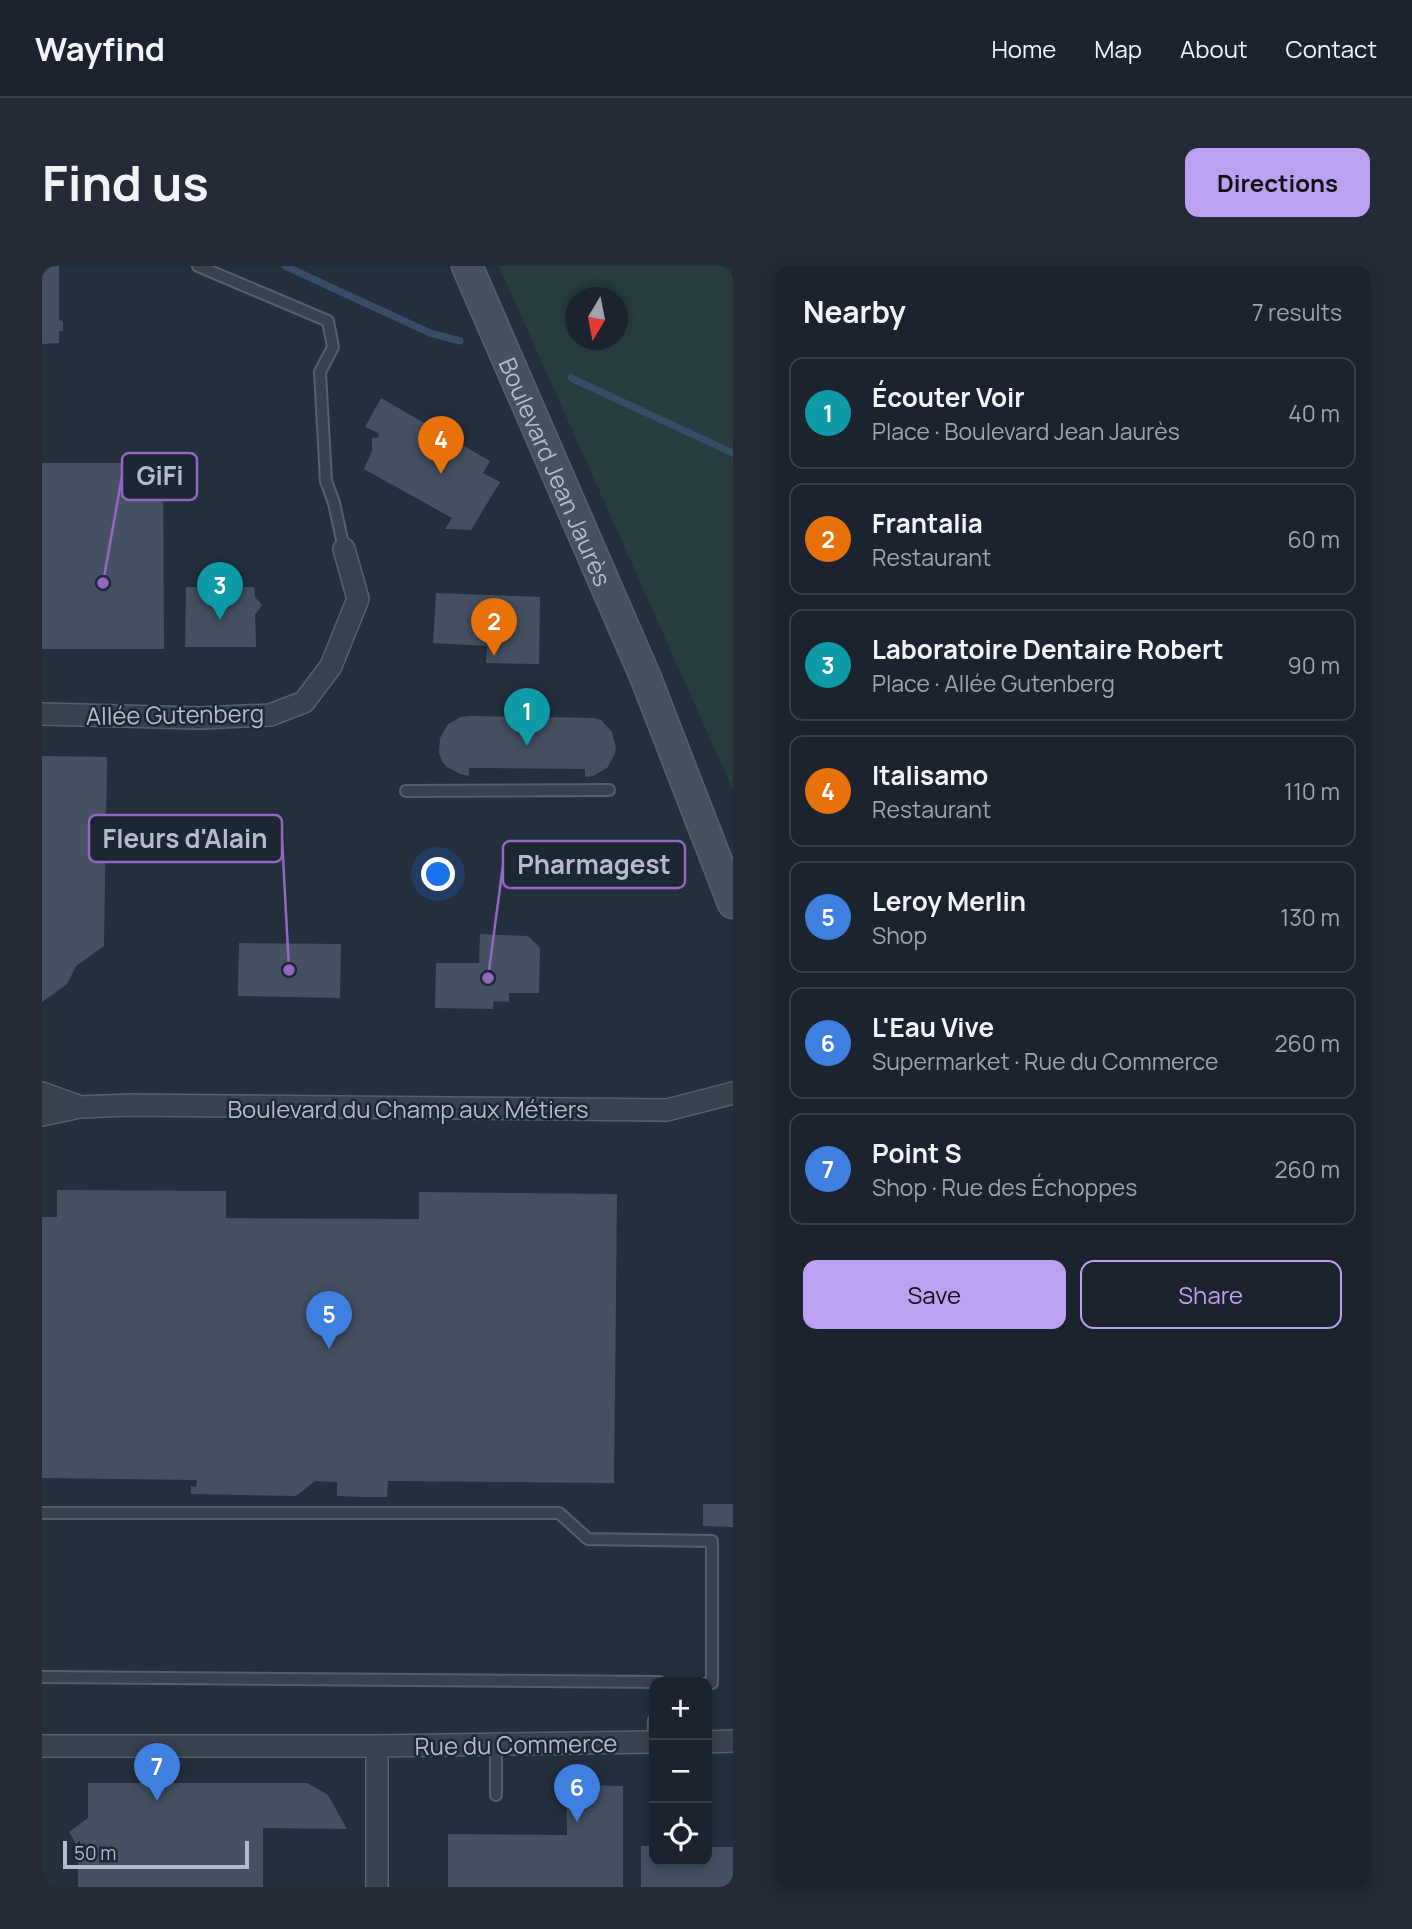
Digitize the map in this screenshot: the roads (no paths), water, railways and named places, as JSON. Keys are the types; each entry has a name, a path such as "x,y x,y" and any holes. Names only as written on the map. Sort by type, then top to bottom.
{"street":[{"name":"Boulevard Jean Jaurès","path":"467,266 645,676 733,903"},
{"name":"Allée Gutenberg","path":"42,714 223,717 270,715 304,702 331,666 358,599 344,549"},
{"name":"Boulevard Jean Jaurès","path":"645,676 733,844"},
{"name":"Boulevard du Champ aux Métiers","path":"42,1093 80,1107"},
{"name":"Boulevard du Champ aux Métiers","path":"42,1115 80,1107 667,1110 733,1093"},
{"path":"712,1742 733,1741"},
{"name":"Rue du Commerce","path":"42,1746 377,1746 649,1742"},
{"path":"377,1746 377,1887"}],"lane":[{"path":"198,266 328,321 333,347 320,372 326,481 334,503 344,549"},
{"path":"406,791 609,790"},
{"path":"42,1513 559,1513 588,1539 712,1541 712,1677"},
{"path":"42,1677 649,1682"},
{"path":"496,1744 496,1795"}],"waterway":[{"path":"285,266 430,333 460,341"},
{"path":"571,378 733,453"}],"place":[{"name":"Italisamo","path":"441,474"},
{"name":"GiFi","path":"103,583"},
{"name":"Laboratoire Dentaire Robert","path":"220,620"},
{"name":"Frantalia","path":"494,656"},
{"name":"Écouter Voir","path":"527,746"},
{"name":"Fleurs d'Alain","path":"289,970"},
{"name":"Pharmagest","path":"488,978"},
{"name":"Leroy Merlin","path":"329,1349"},
{"name":"Point S","path":"157,1801"},
{"name":"L'Eau Vive","path":"577,1822"}]}
